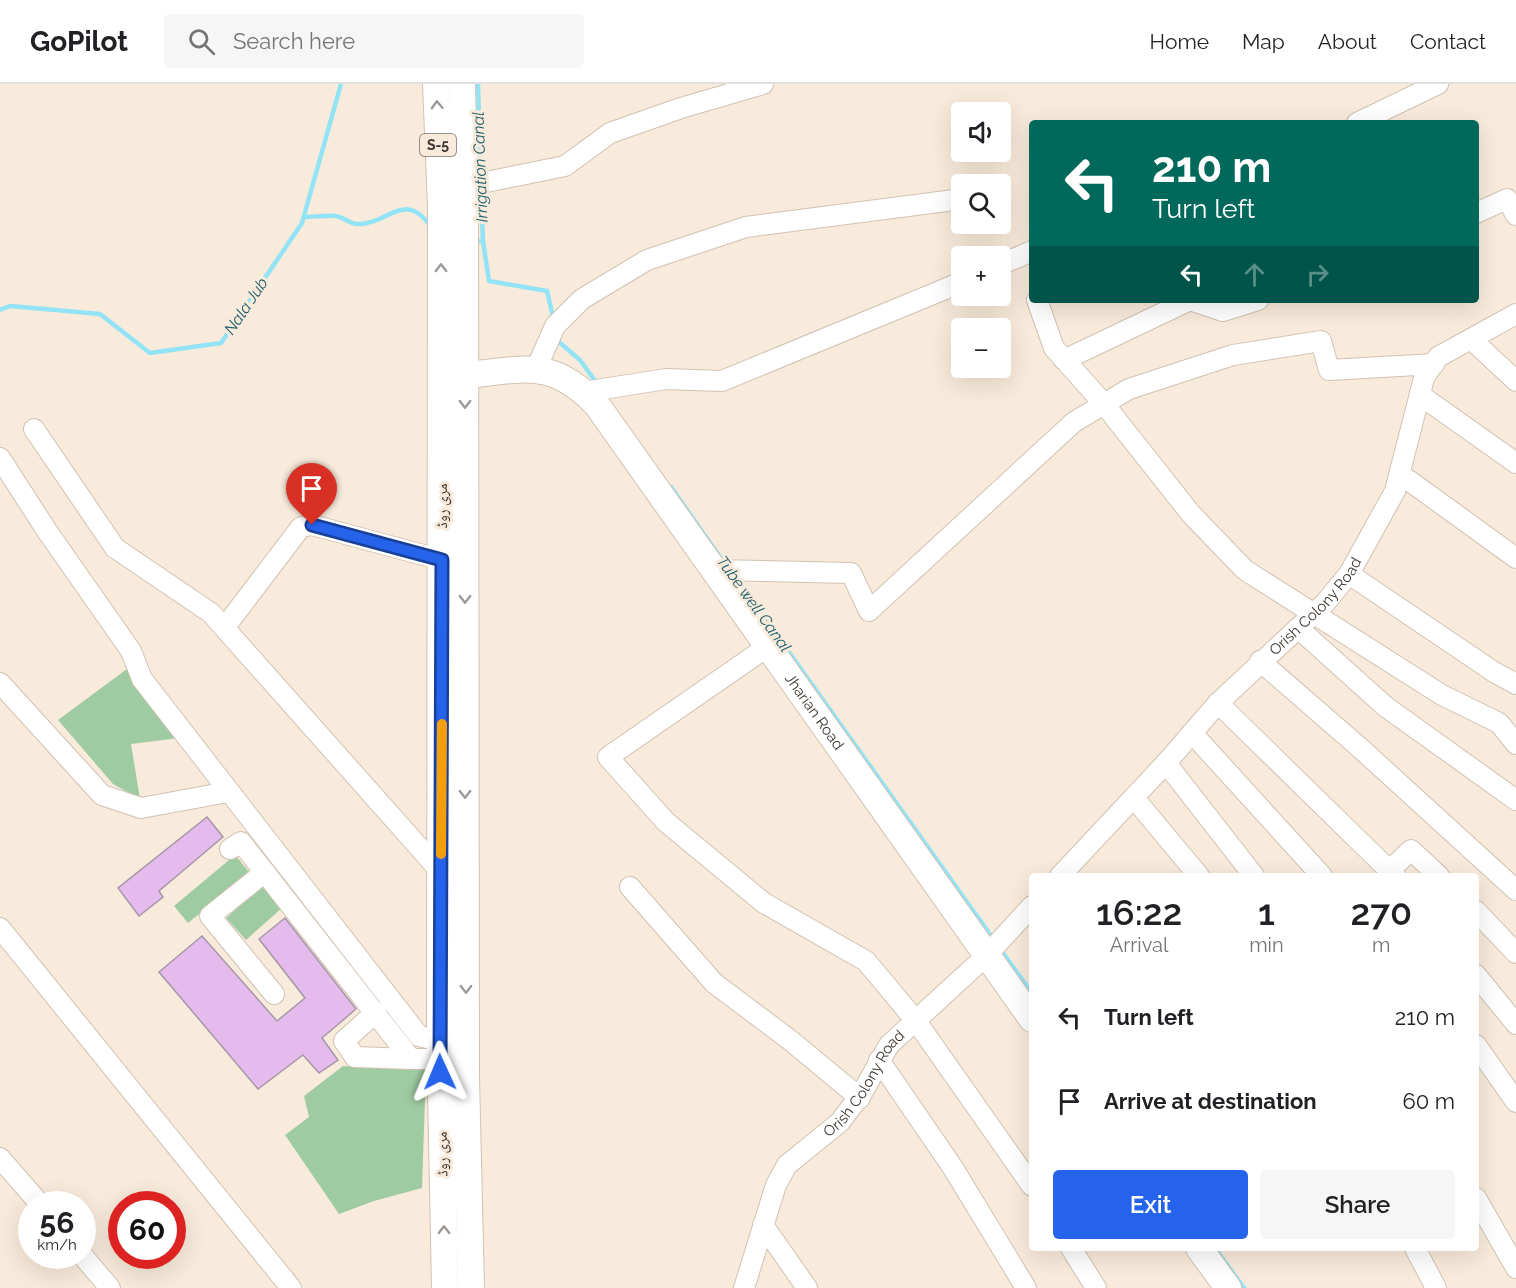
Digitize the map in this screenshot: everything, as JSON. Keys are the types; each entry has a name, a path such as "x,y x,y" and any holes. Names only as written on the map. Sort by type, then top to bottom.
{"main road":[{"name":"مری روڈ","path":"436,84 457,198"},
{"name":"مری روڈ","path":"462,84 442,560 454,644 471,1288"},
{"name":"مری روڈ","path":"445,1288 440,1050 441,872 454,644 465,375 453,326"},
{"name":"Jharian Road","path":"465,375 536,369 554,372 584,392 597,405 1029,1015"},
{"path":"443,1184 468,1184"},
{"path":"1201,1251 1228,1288"}],"street":[{"path":"457,198 481,183 565,166 610,133 681,108 763,84"},
{"path":"1363,120 1437,84"},
{"path":"1479,212 1507,199 1516,215"},
{"path":"536,369 555,326 582,299 647,260 746,227 951,200"},
{"path":"1011,260 1029,252"},
{"path":"584,392 666,379 722,381 951,287"},
{"path":"1038,303 1054,348 1104,404 1191,514 1245,570 1442,695 1499,723 1516,744"},
{"path":"1064,360 1184,303"},
{"path":"1199,303 1224,311 1249,303"},
{"name":"Orish Colony Road","path":"1069,873 1218,703 1313,614 1349,574 1383,516 1400,474 1424,378 1438,357 1516,314"},
{"path":"1471,339 1516,381"},
{"path":"713,570 852,573 869,611 1074,422 1129,389 1233,355 1321,341 1329,370 1434,364"},
{"path":"1420,395 1516,463"},
{"path":"34,429 116,548 211,613 441,872"},
{"path":"0,458 47,531 131,651 142,679 419,1036 440,1050"},
{"path":"1400,474 1516,558"},
{"path":"225,627 301,527 312,525 442,560"},
{"path":"1349,574 1494,672 1516,684"},
{"path":"1298,628 1386,707 1516,800"},
{"path":"767,646 608,757 666,822 764,903 866,960 916,1021 1029,1182"},
{"path":"1260,662 1359,747 1516,890"},
{"path":"0,682 102,795 141,808 228,792"},
{"path":"1218,703 1393,873 1412,850 1436,873"},
{"path":"1192,733 1319,873"},
{"path":"1166,763 1252,873"},
{"path":"1134,798 1196,873"},
{"path":"230,849 241,842 411,1059"},
{"path":"265,872 210,916 274,994"},
{"path":"630,886 714,983 790,1040 860,1098"},
{"name":"Orish Colony Road","path":"744,1288 776,1185 787,1165 840,1122 860,1098 889,1045 986,956 1029,909"},
{"path":"1479,914 1516,953"},
{"path":"0,928 291,1288"},
{"path":"1479,979 1516,1024"},
{"path":"376,1012 344,1041 355,1057 411,1059 440,1050"},
{"path":"1479,1049 1516,1102"},
{"path":"879,1060 953,1168 1026,1288"},
{"path":"0,1158 29,1191"},
{"path":"1479,1203 1516,1269"},
{"path":"763,1225 807,1288"},
{"path":"1073,1251 1096,1288"},
{"path":"1417,1251 1436,1288"},
{"path":"94,1269 111,1288"}],"green space":[{"path":"127,669 141,693 179,738 131,744 140,799 113,784 58,720"},
{"path":"235,855 250,873 188,923 174,906"},
{"path":"264,885 283,907 246,940 226,918"},
{"path":"343,1066 426,1070 422,1188 374,1201 339,1214 285,1135 309,1117 304,1096"}],"building":[{"path":"207,817 223,837 159,891 163,897 139,916 118,888"},
{"path":"285,918 356,1009 322,1038 338,1060 319,1073 303,1055 258,1089 159,972 202,936 277,1021 305,998 259,939"}],"waterway":[{"name":"Nala Jub","path":"0,310 10,306 100,314 150,353 221,343 302,223 341,84"},
{"name":"Irrigation Canal","path":"478,84 481,177"},
{"name":"Irrigation Canal","path":"473,241 483,241 481,189"},
{"name":"Irrigation Canal","path":"304,217 336,216 358,224 369,223 405,209 422,216 431,227"},
{"name":"Tube well Canal","path":"483,241 489,281 547,291 554,321"},
{"name":"Tube well Canal","path":"558,338 559,342 580,360 598,385"},
{"name":"Tube well Canal","path":"671,487 725,564"},
{"name":"Tube well Canal","path":"734,575 994,940"},
{"name":"Tube well Canal","path":"1000,949 1029,989"},
{"name":"Tube well Canal","path":"1217,1251 1244,1288"}],"slow traffic":[{"path":"441,854 442,724"}],"route":[{"path":"312,525 442,560 440,1072"}]}
